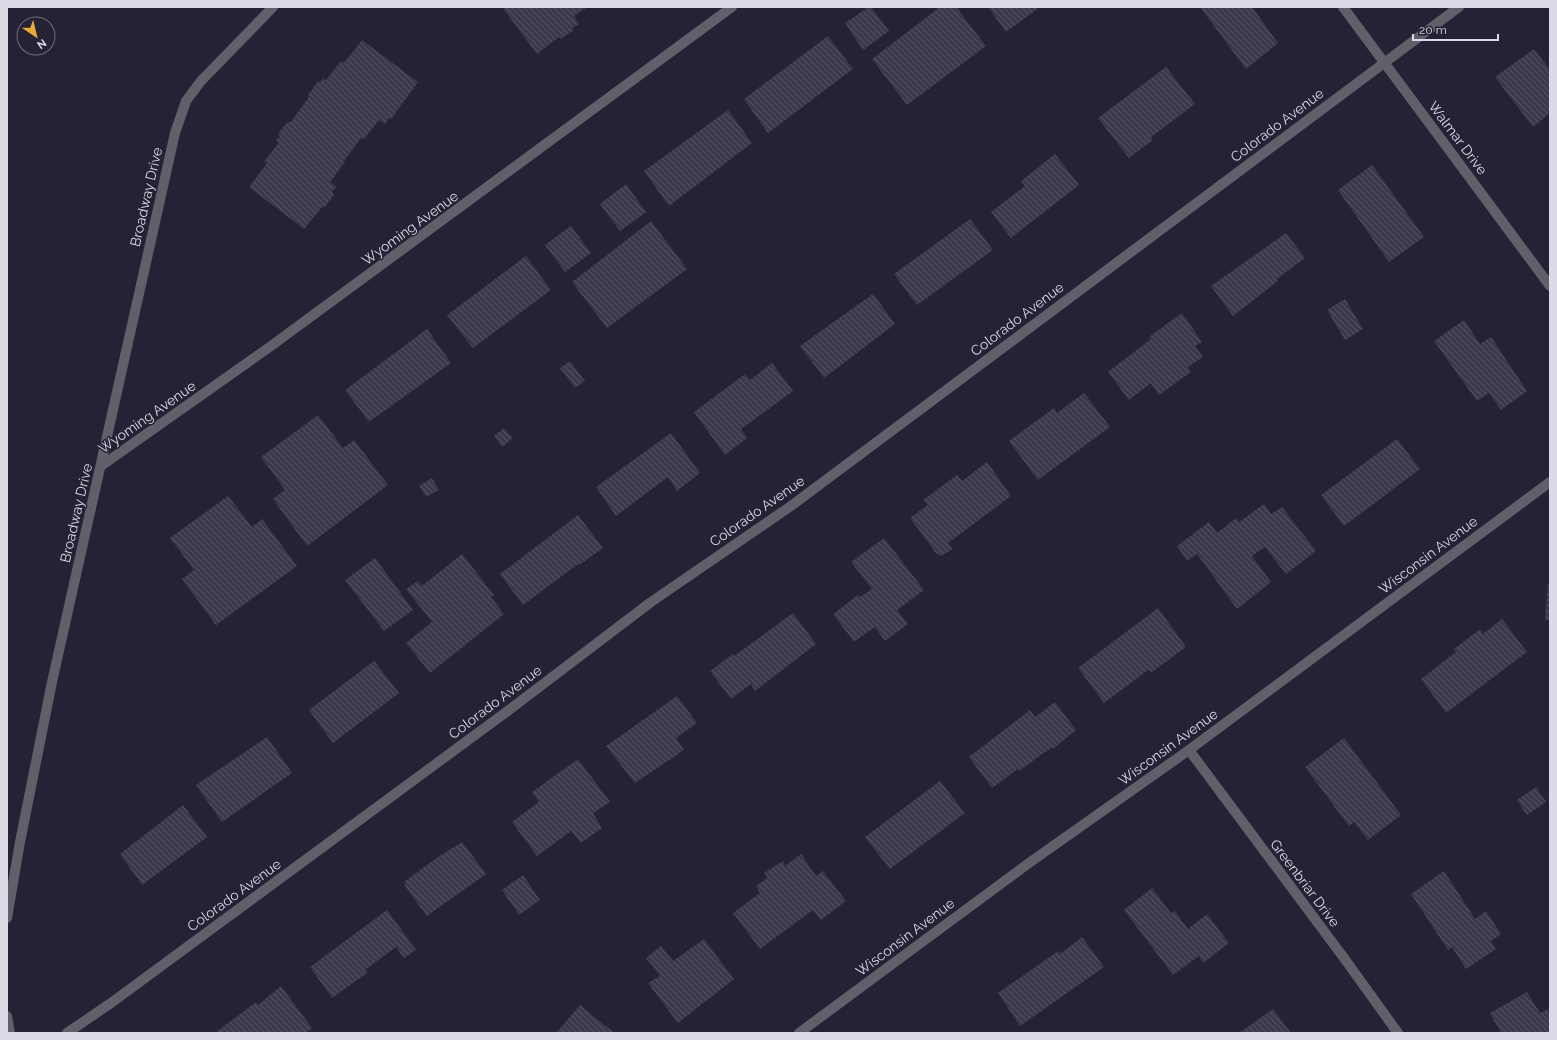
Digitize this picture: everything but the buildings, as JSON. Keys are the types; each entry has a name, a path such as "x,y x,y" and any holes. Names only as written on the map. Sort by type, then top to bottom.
{"street":[{"name":"Broadway Drive","path":"7,918 20,842 49,698 175,133 186,101 201,81 273,7"},
{"name":"Wyoming Avenue","path":"101,466 271,346 732,7"},
{"name":"Walmar Drive","path":"1343,7 1550,286"},
{"name":"Colorado Avenue","path":"67,1033 111,1003 509,710 651,602 791,506 1459,7"},
{"name":"Wisconsin Avenue","path":"800,1033 1029,863 1189,750 1550,482"},
{"name":"Greenbriar Drive","path":"1189,750 1398,1033"},
{"path":"7,1016 10,1033"}]}
